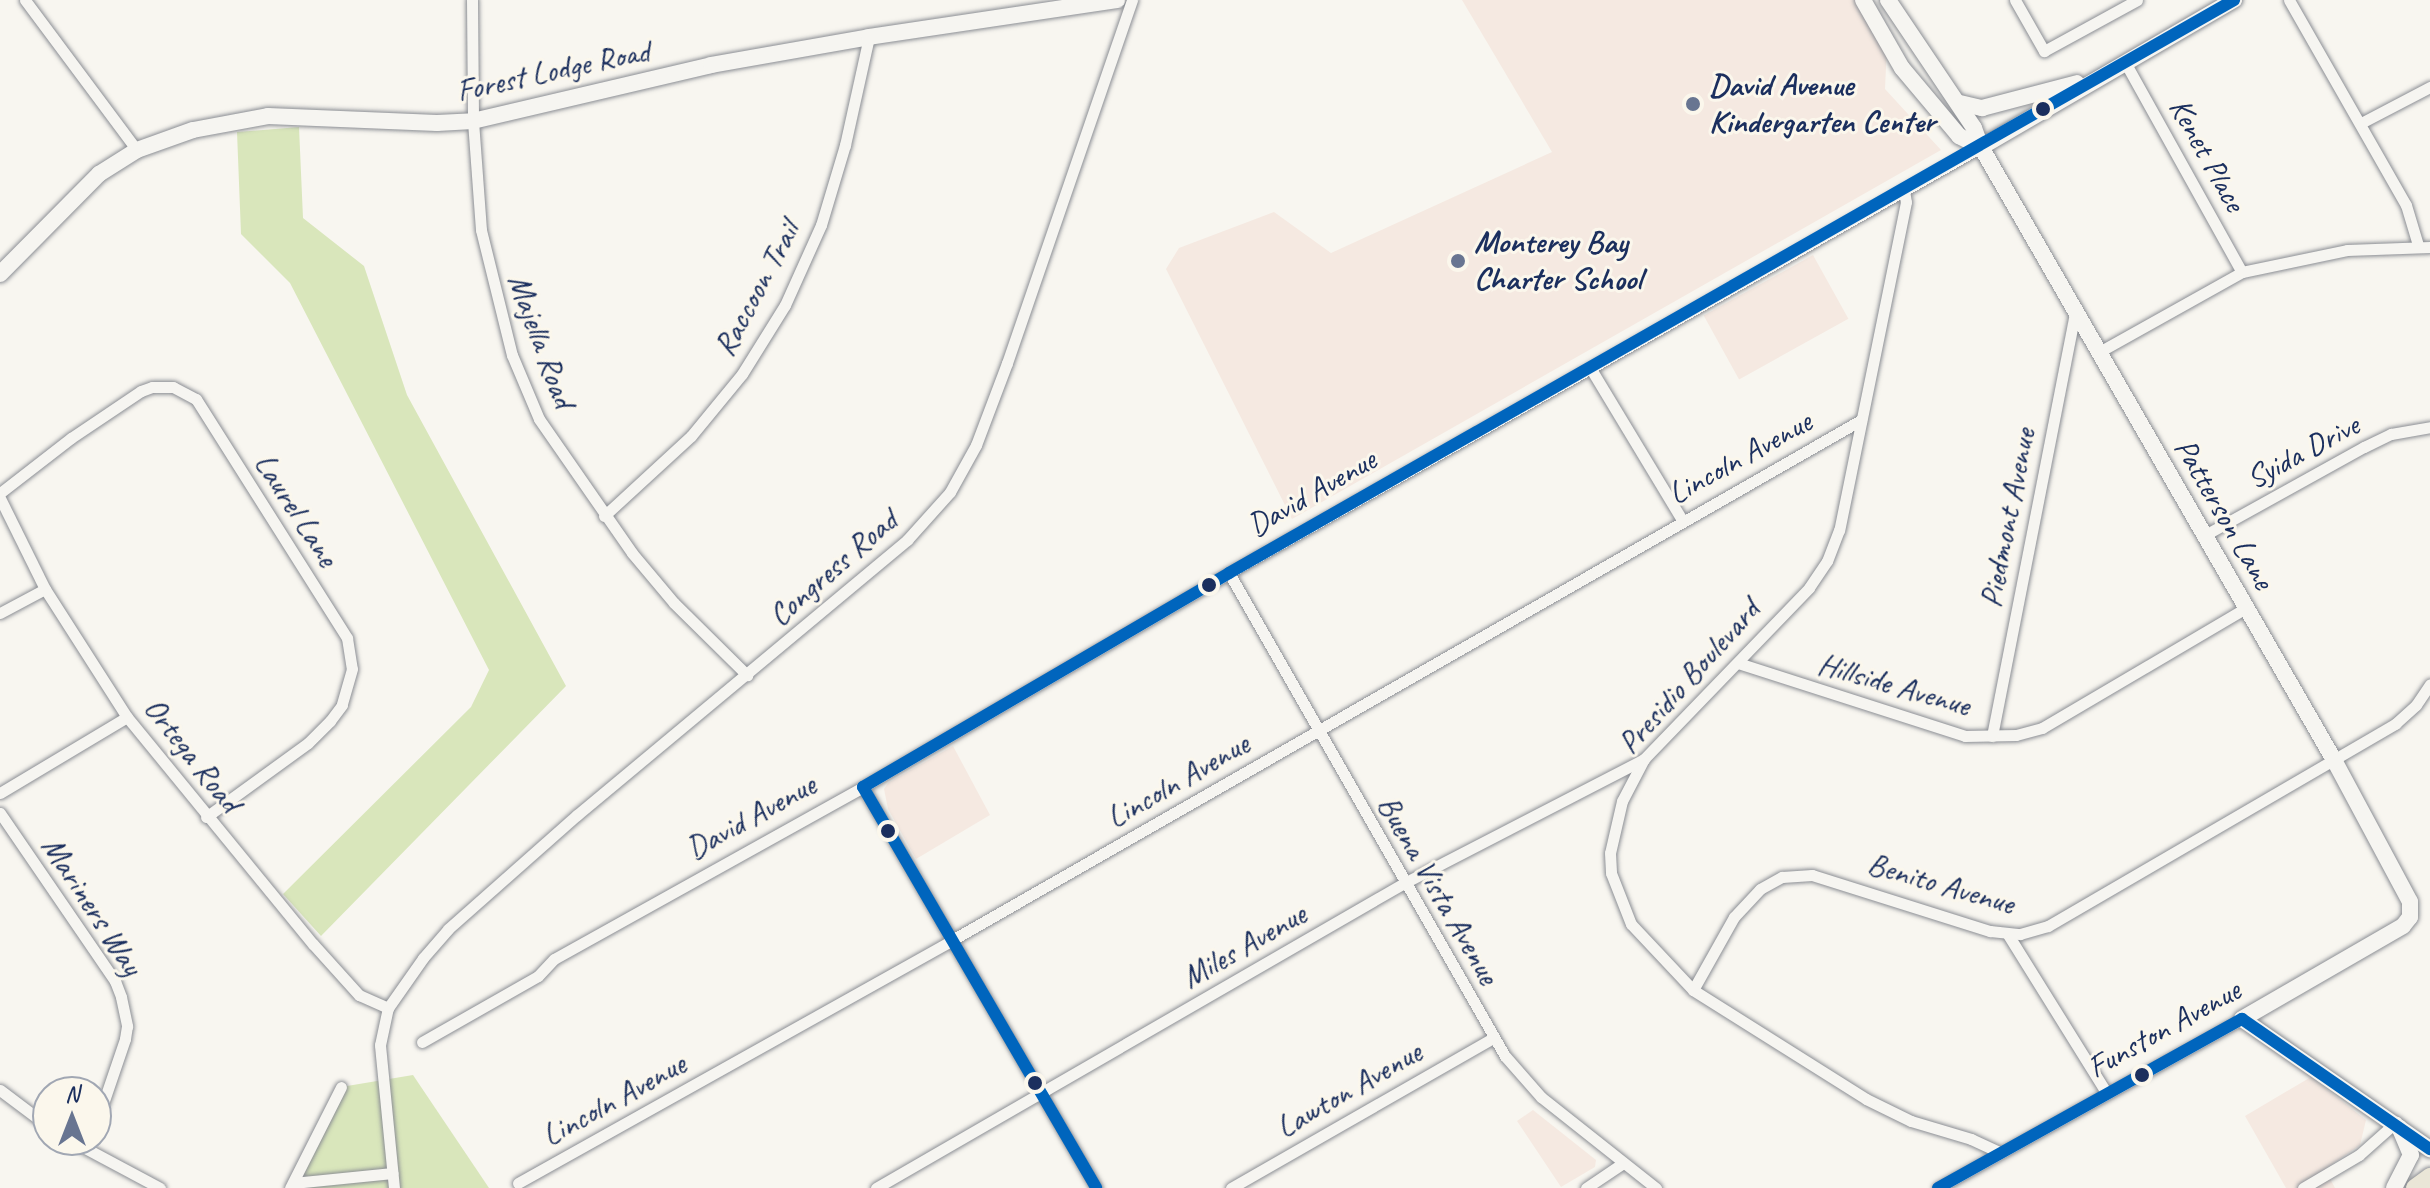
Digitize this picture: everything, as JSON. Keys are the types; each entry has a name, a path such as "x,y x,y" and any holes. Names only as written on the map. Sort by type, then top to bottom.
{"main road":[{"path":"2415,1188 2430,1177"}],"street":[{"path":"25,0 137,150"},
{"name":"Majella Road","path":"472,0 473,121 487,267 512,355 539,419 604,516 651,577 747,675"},
{"name":"Forest Lodge Road","path":"0,274 99,174 137,150 193,130 268,116 437,123 473,121 711,65 869,37 1117,0"},
{"name":"Congress Road","path":"394,1188 380,1045 388,1008 399,988 448,929 652,750 747,675 907,540 939,506 964,469 1007,363 1132,0"},
{"path":"1863,0 1902,68 1959,136 1981,147"},
{"name":"Patterson Lane","path":"1888,0 1912,40 1960,103 1981,147 2334,760 2408,897 2411,913"},
{"path":"2015,0 2044,51 2137,0"},
{"name":"David Avenue","path":"422,1042 538,976 554,959 863,787 1229,573 2234,0"},
{"path":"2099,352 2242,272 2347,250 2424,246 2406,205 2361,123 2289,0"},
{"name":"Raccoon Trail","path":"604,516 701,425 742,374 785,305 825,214 848,133 869,37"},
{"name":"Kenet Place","path":"2126,64 2242,272"},
{"path":"1960,103 1982,108 2099,79"},
{"path":"2361,123 2430,87"},
{"name":"Presidio Boulevard","path":"1904,190 1906,202 1839,530 1827,561 1809,588 1644,759 1622,801 1610,853 1611,873 1631,924 1693,990 1741,1023 1892,1113 1971,1139 1999,1152"},
{"name":"Piedmont Avenue","path":"1992,736 2075,310"},
{"path":"1591,369 1682,520"},
{"name":"Laurel Lane","path":"0,496 71,438 141,391 152,387 173,387 196,399 347,638 352,669 342,705 330,721 308,743 206,817"},
{"name":"Lincoln Avenue","path":"518,1183 952,940 1861,420"},
{"name":"Syida Drive","path":"2205,535 2391,434 2430,427"},
{"name":"Ortega Road","path":"0,496 45,589 127,717 206,817 359,995 388,1008"},
{"name":"Buena Vista Avenue","path":"1229,573 1493,1038 1526,1084 1656,1188"},
{"path":"0,613 45,589"},
{"name":"Hillside Avenue","path":"1738,663 1965,736 1992,736 2042,728 2246,608"},
{"name":"Benito Avenue","path":"1693,990 1734,917 1760,889 1782,877 1812,875 1886,895 1974,927 2007,933 2034,932 2080,910 2395,724 2416,705 2430,684"},
{"path":"0,793 127,717"},
{"name":"Miles Avenue","path":"876,1188 1404,883 1644,759"},
{"path":"863,787 1096,1188"},
{"name":"Mariners Way","path":"0,813 115,981 127,1026 112,1077"},
{"name":"Funston Avenue","path":"1938,1188 2403,926 2411,913"},
{"path":"2007,933 2106,1092"},
{"path":"2242,1019 2422,1137 2430,1149"},
{"name":"Lawton Avenue","path":"1231,1188 1493,1038"},
{"path":"291,1186 341,1087"},
{"path":"0,1090 32,1114"},
{"path":"2303,1188 2359,1155 2396,1122"},
{"path":"2394,1188 2411,1155 2396,1122"},
{"path":"107,1156 160,1188"},
{"path":"1586,1188 1623,1163"},
{"path":"291,1186 393,1173"}],"shaded area":[{"name":"Monterey Bay Charter School","path":"1462,0 1858,0 1887,45 1885,89 1941,150 1292,519 1166,269 1179,248 1274,212 1331,253 1552,152"},
{"path":"1813,255 1848,319 1739,379 1704,316"},
{"path":"953,746 990,815 916,859 888,809 884,789 888,783"},
{"path":"2311,1077 2366,1120 2360,1145 2325,1169 2335,1188 2286,1188 2245,1116"},
{"path":"1533,1110 1596,1160 1595,1167 1561,1187 1517,1121"}],"green space":[{"path":"299,127 303,218 364,266 407,395 566,686 321,936 283,894 471,707 489,670 290,283 241,234 237,132"},
{"path":"413,1075 489,1188 290,1188 341,1087"}],"transit line":[{"path":"863,787 1229,573 2234,0"},
{"path":"863,787 1096,1188"},
{"path":"2242,1019 2430,1149"},
{"path":"1938,1188 2242,1019"}],"place":[{"name":"David Avenue Kindergarten Center","path":"1693,104"},
{"name":"Monterey Bay Charter School","path":"1458,261"}]}
